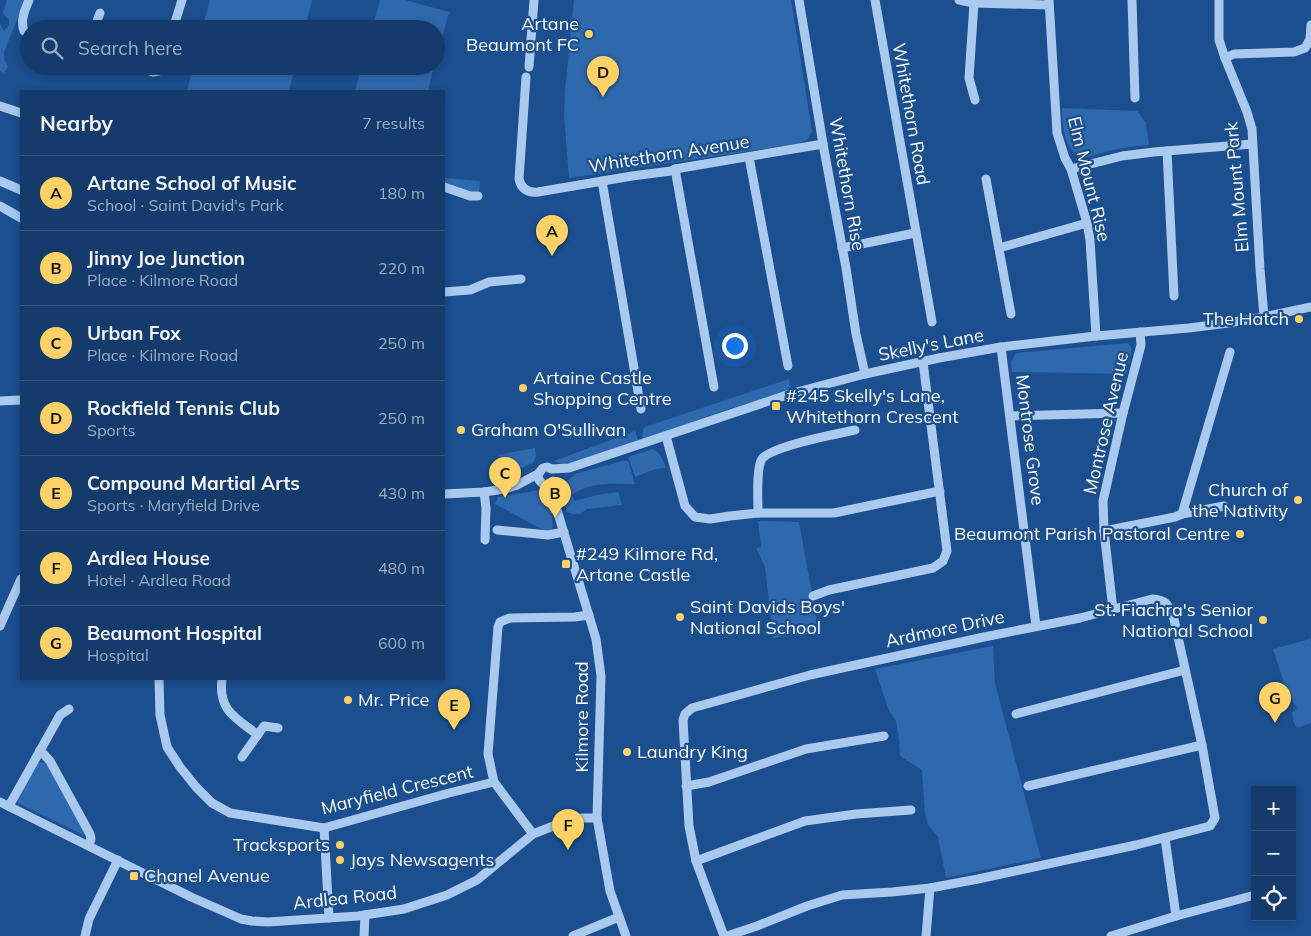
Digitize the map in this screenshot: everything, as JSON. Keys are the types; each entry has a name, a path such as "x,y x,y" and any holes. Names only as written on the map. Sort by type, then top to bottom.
{"street":[{"path":"23,20 28,0"},
{"path":"176,20 182,0"},
{"path":"529,67 534,0"},
{"name":"Whitethorn Rise","path":"799,0 856,334 865,374"},
{"name":"Whitethorn Road","path":"874,0 932,322"},
{"path":"959,0 974,4 1049,2"},
{"path":"1132,0 1135,98"},
{"name":"Elm Mount Park","path":"1219,0 1219,40 1224,58 1247,112 1252,129 1264,317"},
{"name":"Elm Mount Rise","path":"1049,2 1057,134 1071,169 1087,222 1090,240 1096,336"},
{"path":"974,4 969,78 975,100"},
{"path":"97,20 100,13"},
{"path":"1224,58 1234,54 1294,52 1305,48 1310,39 1311,26"},
{"name":"Whitethorn Avenue","path":"526,77 519,178 522,187 528,191 538,192 671,171 823,144"},
{"path":"0,106 20,113"},
{"path":"1071,169 1122,156 1167,150 1252,144"},
{"path":"1167,150 1174,296"},
{"path":"749,157 788,366"},
{"path":"675,169 714,387"},
{"path":"986,179 1011,314"},
{"path":"0,180 20,190"},
{"path":"602,181 641,409"},
{"path":"445,186 468,195 478,196"},
{"path":"0,206 20,217"},
{"path":"999,248 1087,222"},
{"path":"842,248 915,233"},
{"path":"445,292 470,290 489,282 521,279"},
{"name":"Skelly's Lane","path":"552,469 569,468 794,393 865,374 1002,347 1199,327 1264,317 1311,307"},
{"name":"Montrose Avenue","path":"1113,610 1104,531 1103,501 1141,345 1140,332"},
{"name":"Montrose Grove","path":"1002,347 1036,626"},
{"path":"1182,514 1230,352"},
{"path":"813,596 829,590 933,568 943,561 947,551 924,362"},
{"path":"0,402 20,400"},
{"path":"1010,416 1123,413"},
{"path":"758,513 758,481 762,459 784,447 855,430"},
{"path":"666,436 685,506 695,518 710,519 758,513 834,513 940,491"},
{"path":"445,494 505,489 538,474 543,468 547,467 552,469 555,474 554,480 548,484 517,485"},
{"name":"Skelly's Lane","path":"554,480 569,468"},
{"path":"538,474 538,478 542,483"},
{"name":"Kilmore Road","path":"554,480 554,500 596,639 601,676 597,818 610,891 626,936"},
{"name":"Kilmore Road","path":"542,483 554,500"},
{"path":"484,492 486,508 485,540"},
{"path":"1104,531 1224,506"},
{"path":"497,530 548,535 564,532"},
{"path":"0,626 20,582"},
{"name":"Ardmore Drive","path":"1152,599 1167,603 1174,618 1202,745 1215,818 1210,826 1165,838 978,879 930,888 842,895 725,936 696,861 689,826 683,720 685,714 692,708 810,675 1036,626 1080,618 1152,599"},
{"path":"533,834 494,782 488,754 498,624 510,618 589,615"},
{"path":"1016,714 1185,670"},
{"name":"Maryfield Crescent","path":"159,680 160,715 167,747 180,768 212,803 230,813 324,828 494,782"},
{"path":"222,680 221,694 230,714 258,735"},
{"path":"9,806 60,715 69,709"},
{"path":"242,756 264,726 278,728"},
{"path":"686,786 709,782 806,749 884,736"},
{"path":"1028,786 1202,745"},
{"path":"40,750 50,762 90,834 89,845"},
{"name":"Ardlea Road","path":"0,802 191,897 241,918 268,922 365,915 404,909 447,895 478,880 533,834 566,821 597,818"},
{"path":"696,861 805,821 856,814 911,810"},
{"path":"324,828 329,918"},
{"path":"1165,838 1176,916"},
{"path":"85,936 89,919 118,860"},
{"path":"926,936 930,888"},
{"path":"1111,936 1251,896"},
{"path":"364,936 365,915"},
{"path":"573,936 618,917"}],"shaded area":[{"path":"7,0 25,0 4,52 4,59 8,67 4,73 0,71 0,24 4,31 9,25 9,19 3,12"},
{"path":"210,0 312,0 307,20 204,20"},
{"path":"380,0 405,0 449,12 445,27 445,20 374,20"},
{"path":"574,0 791,0 812,131 808,139 797,144 569,178 564,115"},
{"path":"191,75 293,75 289,90 187,90"},
{"path":"359,75 432,75 428,90 355,90"},
{"path":"1062,108 1137,111 1146,123 1149,145 1112,150 1088,157 1080,156 1074,153 1066,140"},
{"path":"445,178 480,181 479,193 473,193 445,183"},
{"path":"1128,343 1132,349 1126,374 1012,372 1011,362 1016,353"},
{"path":"789,379 791,390 725,410 644,439 642,437 645,427"},
{"path":"635,431 638,440 571,463 561,464 554,461"},
{"path":"535,448 536,456 533,463 519,469 498,455"},
{"path":"653,449 660,455 666,468 635,477 628,457"},
{"path":"628,461 635,484 594,485 572,495 575,501 618,492 622,505 587,509 580,514 567,512 561,491 566,482 575,474"},
{"path":"541,490 547,498 552,514 552,529 547,532 495,504 498,497"},
{"path":"758,521 799,522 818,626 811,633 773,638 765,567 756,548 761,547"},
{"path":"1310,639 1311,723 1297,728 1293,721 1292,712 1297,709 1288,695 1273,649"},
{"path":"993,646 995,683 1041,858 946,878 938,837 928,825 925,814 922,770 900,756 896,721 889,711 875,669"},
{"path":"37,763 47,763 87,836 18,803 17,801"}],"place":[{"name":"Artane Beaumont FC","path":"589,34"},
{"name":"Rockfield Tennis Club","path":"603,97"},
{"name":"Artane School of Music","path":"552,256"},
{"name":"The Hatch","path":"1299,319"},
{"name":"Artaine Castle Shopping Centre","path":"523,388"},
{"name":"#245 Skelly's Lane, Whitethorn Crescent","path":"776,406"},
{"name":"Graham O'Sullivan","path":"461,430"},
{"name":"Urban Fox","path":"505,498"},
{"name":"Church of the Nativity","path":"1298,500"},
{"name":"Jinny Joe Junction","path":"555,518"},
{"name":"Beaumont Parish Pastoral Centre","path":"1240,534"},
{"name":"#249 Kilmore Rd, Artane Castle","path":"566,564"},
{"name":"Saint Davids Boys' National School","path":"680,617"},
{"name":"St. Fiachra's Senior National School","path":"1263,620"},
{"name":"Mr. Price","path":"348,700"},
{"name":"Beaumont Hospital","path":"1275,723"},
{"name":"Compound Martial Arts","path":"454,730"},
{"name":"Laundry King","path":"627,752"},
{"name":"Tracksports","path":"340,845"},
{"name":"Ardlea House","path":"568,850"},
{"name":"Jays Newsagents","path":"340,860"},
{"name":"Chanel Avenue","path":"134,876"}]}
